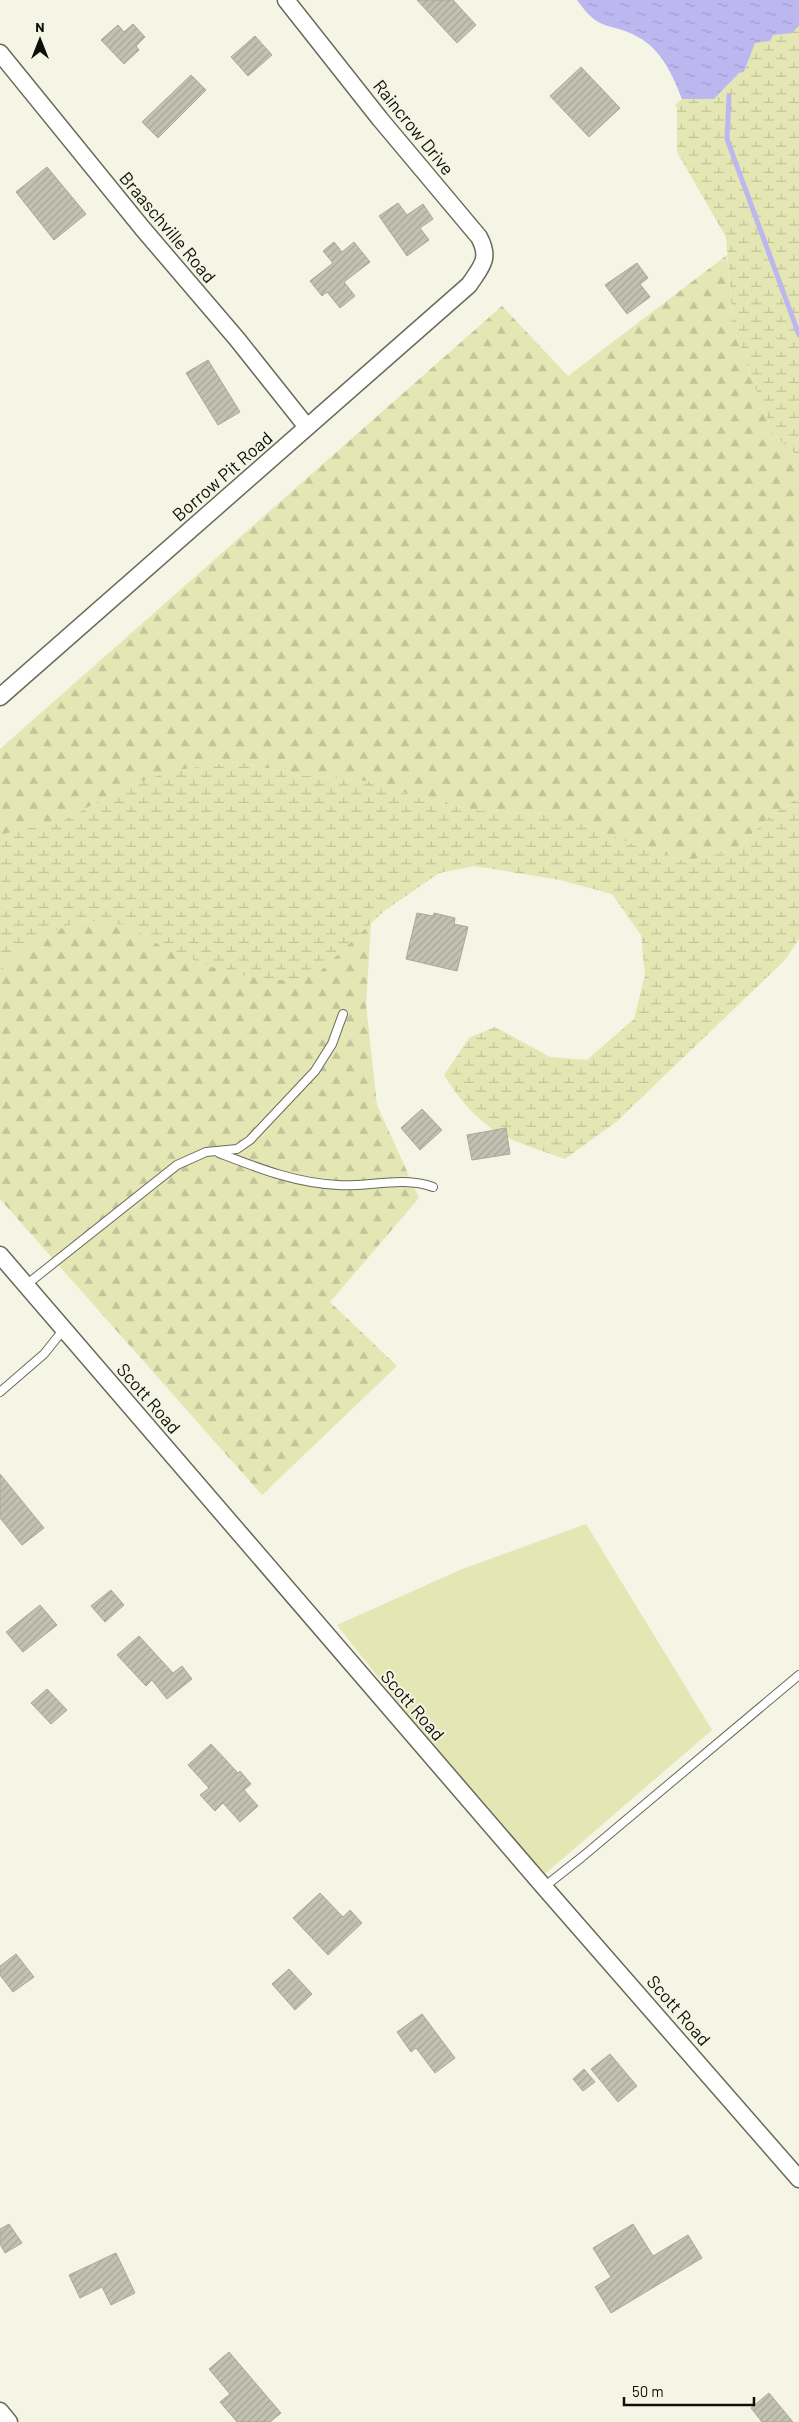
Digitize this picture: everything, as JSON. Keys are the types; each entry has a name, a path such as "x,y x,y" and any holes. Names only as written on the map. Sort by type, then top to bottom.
{"street":[{"name":"Raincrow Drive","path":"286,0 380,119 479,237 485,254 484,266 469,285"},
{"name":"Braaschville Road","path":"0,53 137,222 243,346 306,427"},
{"name":"Borrow Pit Road","path":"2,692 469,285"},
{"name":"Scott Road","path":"0,1256 544,1887 799,2179"},
{"path":"0,2411 9,2422"}],"lane":[{"path":"26,1285 177,1165 206,1152 219,1153 237,1150 250,1140 315,1071 332,1044 343,1014"},
{"path":"219,1153 277,1175 308,1183 339,1186 419,1182 433,1187"},
{"path":"0,1392 44,1354 64,1330"},
{"path":"544,1887 799,1675"}],"green space":[{"path":"799,26 799,457 774,435 752,379 733,325 726,237 677,152 677,108 675,105 682,99 714,99 739,73 744,72 755,43 773,35 790,32"},
{"path":"727,255 733,325 752,379 774,435 799,457 799,797 769,817 736,850 685,861 630,843 556,814 482,811 424,800 376,782 299,775 236,761 167,772 126,787 64,820 0,835 0,749 502,306 568,376"},
{"path":"236,761 299,775 376,782 424,800 482,811 556,814 630,843 685,861 736,850 769,817 799,797 799,939 785,960 616,1122 565,1159 524,1145 494,1130 480,1120 469,1108 444,1075 469,1038 495,1027 550,1057 587,1060 634,1019 645,975 641,935 612,894 560,880 475,866 439,873 384,911 318,973 289,981 230,974 164,948 131,926 83,920 46,934 17,949 0,973 0,835 64,820 126,787 167,772"},
{"path":"83,920 131,926 164,948 318,973 371,923 366,1005 377,1105 419,1198 330,1302 397,1366 262,1495 0,1199 0,973 17,949 46,934"},
{"path":"586,1524 712,1730 538,1880 337,1625 460,1570"}],"water":[{"path":"577,0 799,0 799,26 792,33 773,35 770,41 755,43 744,72 739,73 714,99 682,99 666,64 654,49 628,32 599,22 585,11"}],"building":[{"path":"417,0 453,0 476,25 457,43"},
{"path":"133,24 145,37 136,46 139,50 124,64 101,40 118,25 124,32"},
{"path":"255,36 272,55 248,76 231,57"},
{"path":"581,67 620,108 589,137 550,96"},
{"path":"191,75 206,90 158,138 142,122"},
{"path":"47,167 86,214 54,240 16,192"},
{"path":"398,203 407,215 423,204 433,219 420,228 429,240 407,256 379,216"},
{"path":"334,242 342,252 354,242 370,262 344,282 355,296 340,308 327,292 322,296 310,281 333,263 323,251"},
{"path":"637,263 648,278 640,284 650,297 627,314 605,285"},
{"path":"208,360 240,412 218,425 186,373"},
{"path":"417,913 433,916 434,913 455,918 454,924 468,927 457,971 406,959"},
{"path":"422,1109 442,1130 420,1150 401,1128"},
{"path":"506,1128 510,1154 472,1160 467,1135"},
{"path":"0,1474 44,1528 22,1545 0,1518"},
{"path":"111,1590 124,1605 105,1622 91,1606"},
{"path":"40,1605 57,1625 23,1652 6,1632"},
{"path":"139,1636 173,1673 182,1666 192,1679 167,1699 152,1680 146,1686 117,1655"},
{"path":"47,1689 67,1710 51,1724 31,1703"},
{"path":"211,1744 251,1784 244,1790 258,1806 240,1822 223,1803 215,1811 200,1795 209,1788 188,1765"},
{"path":"320,1893 343,1917 350,1910 362,1923 328,1955 293,1918"},
{"path":"16,1954 34,1977 13,1992 0,1975 0,1966"},
{"path":"289,1969 312,1994 295,2010 272,1984"},
{"path":"422,2014 455,2058 435,2073 416,2048 411,2052 397,2032"},
{"path":"610,2054 637,2086 618,2102 591,2069"},
{"path":"584,2069 595,2082 583,2091 573,2079"},
{"path":"9,2224 22,2243 5,2253 0,2244 0,2229"},
{"path":"633,2224 653,2256 688,2235 702,2258 611,2313 595,2287 611,2277 593,2248"},
{"path":"116,2253 135,2293 111,2305 102,2287 80,2298 69,2275"},
{"path":"229,2352 281,2413 270,2422 237,2422 220,2402 230,2394 209,2369"},
{"path":"769,2393 793,2422 762,2422 751,2408"}],"waterway":[{"path":"729,96 727,139 799,335"}]}
